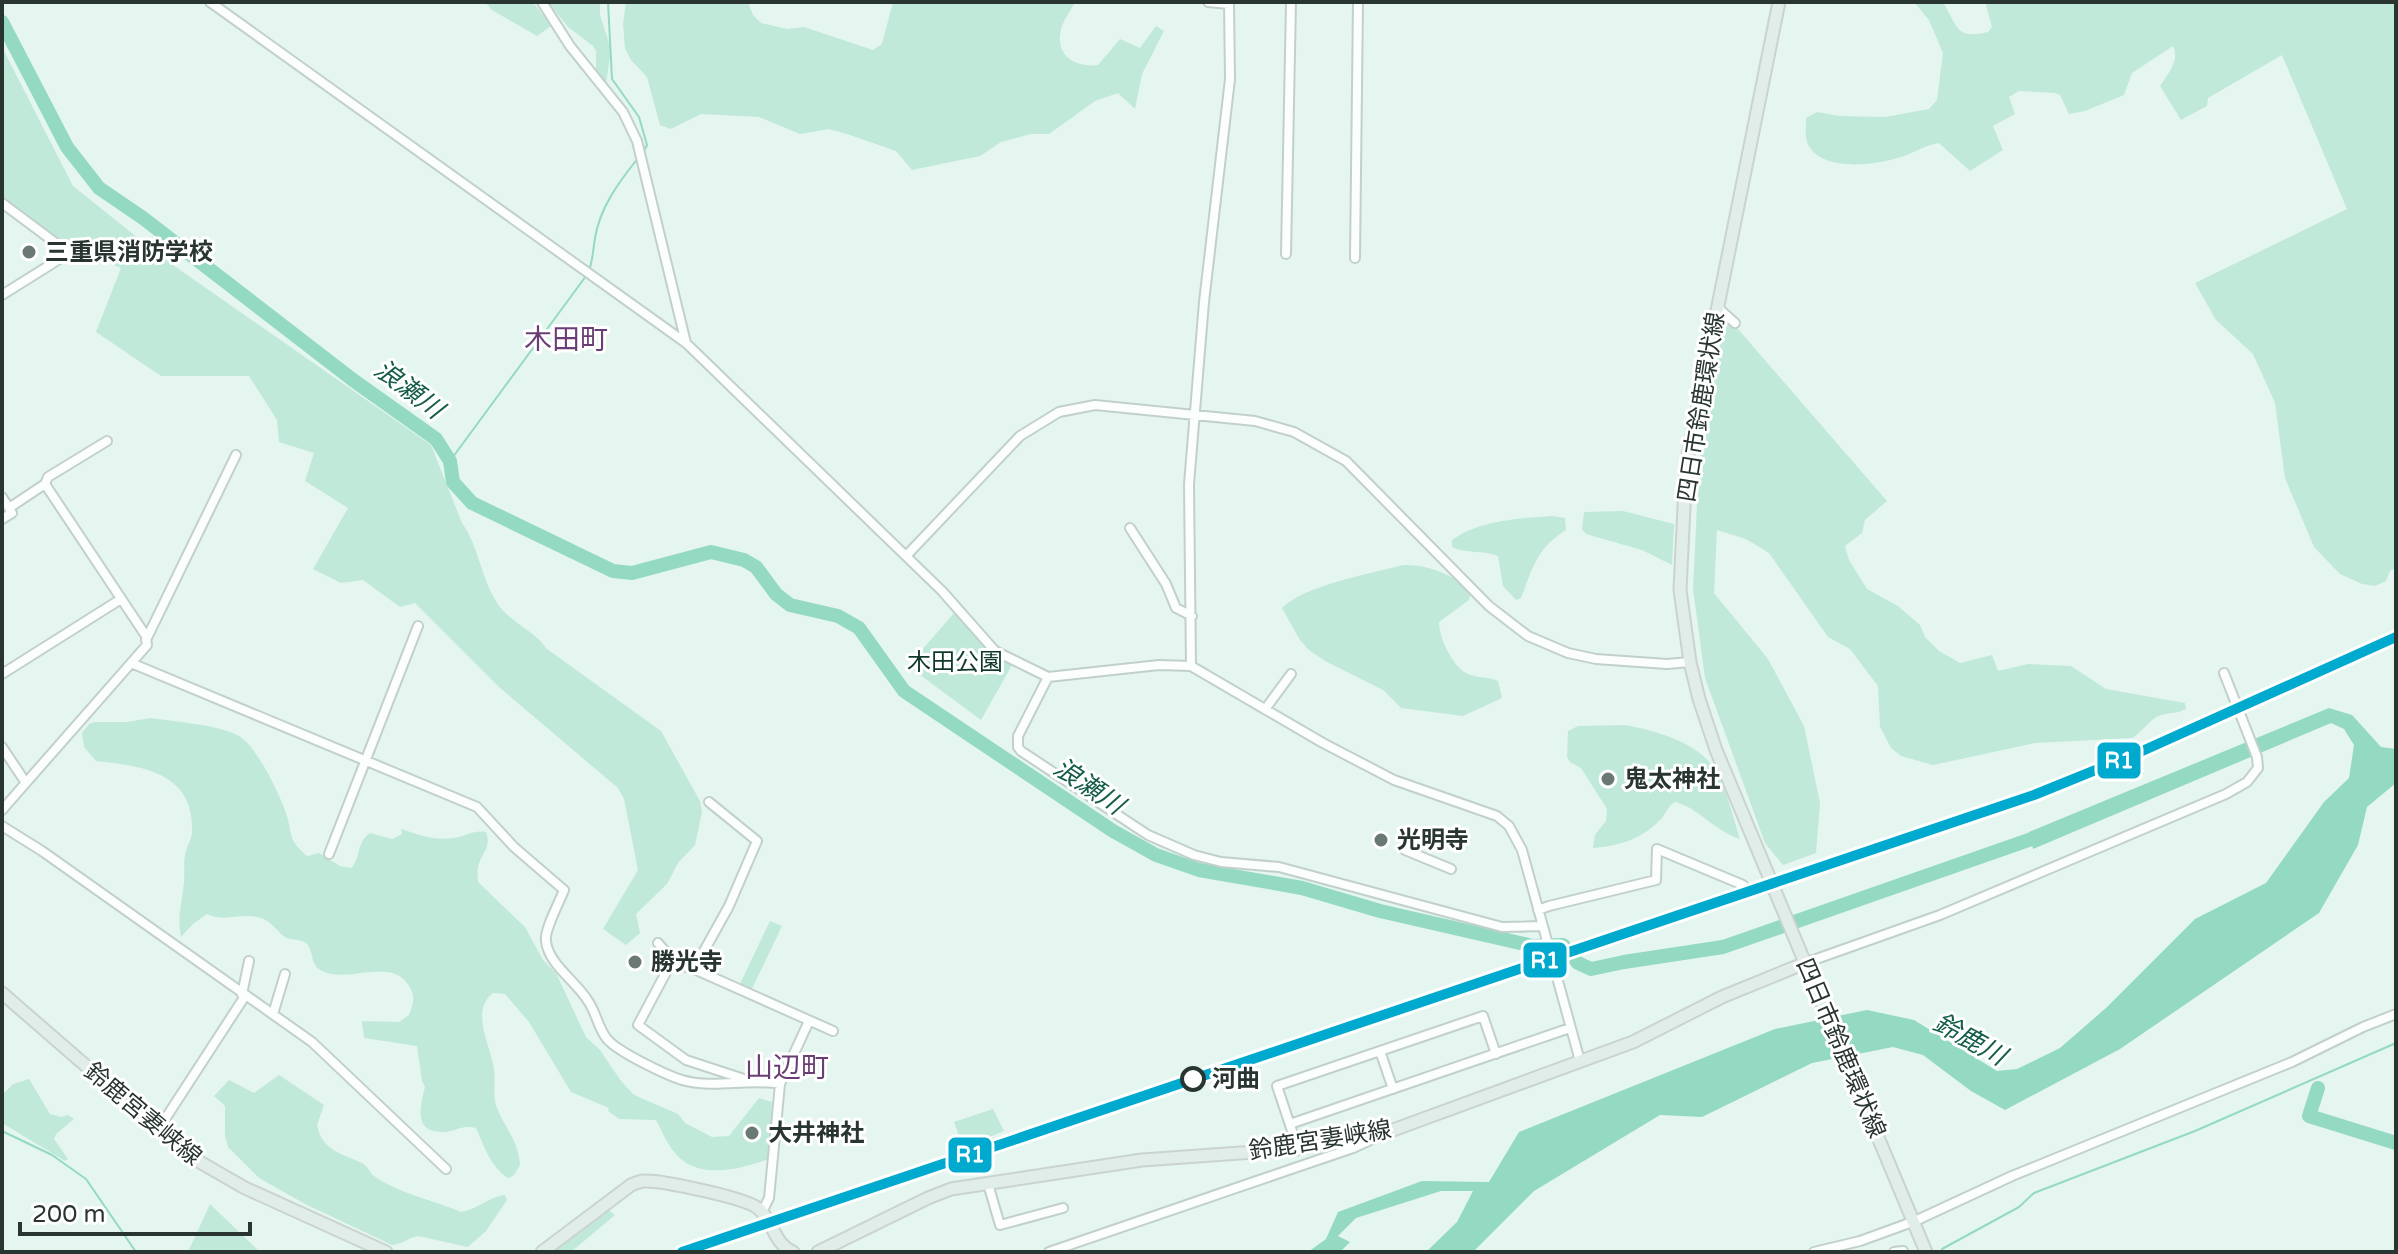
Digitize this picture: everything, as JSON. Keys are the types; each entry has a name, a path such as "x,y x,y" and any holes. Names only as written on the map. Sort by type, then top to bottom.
{"main road":[{"name":"四日市鈴鹿環状線","path":"1779,2 1686,465 1680,590 1690,662 1716,750 1925,1250"},
{"name":"鈴鹿宮妻峡線","path":"818,1252 951,1189 1142,1160 1298,1149 1393,1130 1633,1042 1722,997 1805,963"},
{"name":"鈴鹿宮妻峡線","path":"2,993 191,1157 221,1176 386,1252"},
{"path":"542,1252 639,1181 678,1186 751,1203 762,1212 779,1243 793,1252"}],"street":[{"path":"210,2 686,343 906,556 995,651 1048,677 1159,665 1191,666 1323,743 1401,783 1503,820 1522,849 1580,1061"},
{"path":"542,2 570,46 623,112 641,152 686,343"},
{"path":"1191,666 1189,484 1208,259 1230,79 1229,3 1208,2"},
{"path":"1286,254 1291,2"},
{"path":"1355,258 1358,2"},
{"path":"2,203 69,253 2,295"},
{"path":"1717,307 1735,323"},
{"path":"906,556 1020,436 1059,412 1095,405 1274,425 1329,449 1346,461 1505,621 1539,642 1596,659 1667,664 1690,662"},
{"path":"9,508 45,484 48,477 107,441"},
{"path":"146,640 236,455"},
{"path":"2,810 147,645 121,599 45,484"},
{"path":"2,497 12,513 2,519"},
{"path":"1130,528 1166,584 1176,608 1192,616"},
{"path":"2,674 121,599"},
{"path":"329,854 418,626"},
{"path":"131,663 477,807 514,847 564,890 546,934 547,945 591,1005 610,1042 669,1076 685,1081 719,1083 748,1080"},
{"path":"1805,963 1940,915 2226,794 2247,782 2258,768 2257,757 2224,673"},
{"path":"1266,708 1291,674"},
{"path":"1048,677 1018,736 1018,747 1166,845 1208,859 1279,867 1502,927 1543,926"},
{"path":"2,747 26,783"},
{"path":"694,969 729,906 757,841 709,802"},
{"path":"2,826 312,1042 446,1169"},
{"path":"1538,910 1656,880 1657,849 1743,885"},
{"path":"1405,850 1451,869"},
{"path":"658,943 670,957 671,963 638,1025 686,1060 748,1080 780,1084"},
{"path":"158,1130 244,995 249,961"},
{"path":"671,963 694,969 833,1031"},
{"path":"273,1014 285,974"},
{"path":"1814,1252 1872,1237 1912,1216 2292,1062 2396,1014"},
{"path":"1298,1149 1277,1086 1483,1016 1496,1054"},
{"path":"762,1212 769,1198 780,1084 809,1021"},
{"path":"1290,1124 1570,1028"},
{"path":"1380,1051 1393,1089"},
{"path":"1049,1252 1353,1148 1393,1130"},
{"path":"988,1184 1000,1225 1063,1208"}],"green space":[{"path":"485,2 533,2 551,26 537,36 492,10"},
{"path":"548,2 600,2 600,15 611,49 606,84 596,70 593,46 568,27"},
{"path":"626,2 748,2 753,15 761,23 787,29 804,27 873,50 882,44 893,2 1075,2 1062,26 1060,44 1067,57 1089,65 1098,65 1120,39 1140,48 1156,26 1164,31 1142,74 1135,109 1118,93 1095,101 1049,134 1031,134 1001,142 980,156 912,170 896,151 829,129 800,134 759,117 701,114 671,129 660,125 647,77 631,60 625,48 623,24"},
{"path":"1914,2 1943,2 1959,29 1964,33 1977,34 1988,32 1992,27 1985,2 2396,2 2396,568 2390,571 2386,581 2375,586 2340,574 2314,547 2285,478 2275,403 2253,354 2216,320 2195,283 2347,209 2282,55 2208,98 2207,106 2181,120 2160,86 2174,62 2173,46 2132,73 2124,95 2085,111 2069,114 2060,95 2055,93 2019,91 2009,97 2015,114 1993,126 2003,150 1970,171 1939,143 1904,156 1866,164 1837,163 1824,159 1814,152 1806,139 1806,118 1817,112 1885,117 1929,109 1937,100 1943,53 1929,20"},
{"path":"2,47 73,186 163,258 431,445 487,583 502,610 547,649 661,731 700,801 702,812 695,845 678,863 667,884 636,914 640,933 626,945 603,929 638,870 624,799 618,788 499,687 415,603 400,607 363,580 341,583 313,569 348,508 305,481 314,453 279,442 277,420 249,376 161,376 96,332 121,268 69,246 2,200"},
{"path":"1731,321 1887,501 1865,520 1862,533 1845,546 1849,560 1867,589 1898,606 1920,625 1925,637 1939,651 1960,663 1992,655 1998,671 2028,664 2071,666 2106,689 2185,703 2186,709 2155,718 2132,738 2035,743 1933,765 1901,756 1891,748 1880,727 1878,686 1850,649 1828,637 1769,553 1746,539 1717,530 1714,593 1768,659 1804,726 1820,803 1816,853 1783,865 1765,843 1705,678 1693,589 1699,464 1707,397 1725,323"},
{"path":"1623,511 1674,524 1672,565 1642,550 1586,534 1582,529 1584,512"},
{"path":"1553,516 1565,518 1566,530 1542,551 1521,598 1516,600 1503,586 1498,556 1452,547 1452,540 1487,524"},
{"path":"1403,565 1439,571 1471,589 1469,600 1439,622 1441,636 1451,658 1461,669 1470,675 1498,681 1502,698 1463,716 1401,708 1383,690 1309,650 1282,608 1292,600 1322,587"},
{"name":"木田公園","path":"954,613 994,654 1012,665 981,720 908,666"},
{"path":"151,718 217,728 244,740 266,770 283,804 293,841 307,856 319,853 340,866 351,868 370,833 392,839 402,834 401,829 447,839 486,832 488,842 478,867 478,882 525,927 543,960 556,973 586,1037 600,1050 621,1081 634,1095 678,1114 685,1123 712,1137 729,1136 759,1098 772,1102 769,1159 732,1169 695,1167 675,1153 656,1120 619,1119 608,1111 609,1108 571,1092 529,1022 505,994 493,993 486,1001 482,1019 494,1070 496,1103 514,1142 520,1165 509,1178 497,1169 476,1128 443,1132 427,1128 421,1117 425,1087 417,1046 364,1038 362,1021 399,1022 409,1015 413,994 401,977 381,971 344,975 322,971 314,963 306,943 285,937 269,922 254,916 221,918 207,914 181,937 185,858 192,833 191,813 185,797 176,785 163,776 132,766 96,761 84,747 82,733 94,722"},
{"path":"1624,725 1670,737 1702,755 1720,780 1740,839 1675,802 1652,828 1636,837 1620,844 1593,848 1595,835 1606,821 1607,809 1581,768 1567,757 1568,731 1578,726"},
{"path":"770,921 782,926 750,993 738,988"},
{"path":"279,1075 324,1105 317,1125 328,1146 364,1164 384,1182 461,1212 499,1196 505,1195 507,1200 486,1231 468,1247 418,1236 392,1245 305,1204 259,1178 228,1147 225,1106 214,1096 229,1080 254,1093"},
{"path":"29,1079 50,1114 68,1115 74,1119 54,1139 68,1159 65,1161 2,1123 2,1091"},
{"path":"993,1109 1004,1131 963,1148 954,1122"},
{"path":"210,1204 260,1252 188,1252"},
{"path":"609,1210 615,1215 571,1252 548,1252"}],"shaded area":[{"path":"2329,708 2352,715 2381,747 2396,749 2396,783 2367,807 2358,845 2319,913 2120,1049 2005,1110 1971,1091 1923,1055 1893,1047 1812,1063 1702,1117 1660,1115 1534,1191 1473,1252 1426,1252 1457,1222 1473,1191 1441,1191 1356,1218 1338,1236 1350,1242 1340,1252 1308,1252 1326,1239 1338,1212 1422,1181 1489,1182 1519,1132 1775,1029 1867,1010 1914,1020 1997,1071 2017,1069 2060,1048 2106,1008 2195,919 2266,883 2324,802 2349,778 2354,745 2344,729 2331,723 2033,849 2029,832"}],"waterway":[{"path":"608,2 612,79 639,117 647,145 643,153"},
{"name":"浪瀬川","path":"2,22 67,147 99,188 436,439 450,461 453,482 472,503 613,571 632,573 711,552 744,560 756,567 776,594 790,605 838,616 859,628 904,691 1113,831 1156,855 1199,870 1302,888 1380,911 1533,946 1563,945 1578,963 1591,969 1723,947 2046,834"},
{"path":"589,271 601,216 617,186 638,158"},
{"path":"450,461 586,276"},
{"path":"1942,1249 2019,1207 2034,1193 2195,1131 2396,1043"},
{"path":"2318,1088 2309,1116 2396,1143"},
{"path":"2,1131 52,1155 86,1179 136,1252"}],"transit line":[{"name":"R1","path":"682,1252 2034,795 2140,752 2396,637"}],"place":[{"name":"三重県消防学校","path":"29,252"},
{"name":"鬼太神社","path":"1608,779"},
{"name":"光明寺","path":"1381,840"},
{"name":"勝光寺","path":"635,962"},
{"name":"河曲","path":"1193,1079"},
{"name":"大井神社","path":"752,1133"}],"district":[{"name":"木田町","path":"566,339"},
{"name":"山辺町","path":"787,1067"}],"water label":[{"name":"鈴鹿川","path":"1970,1039"}]}
